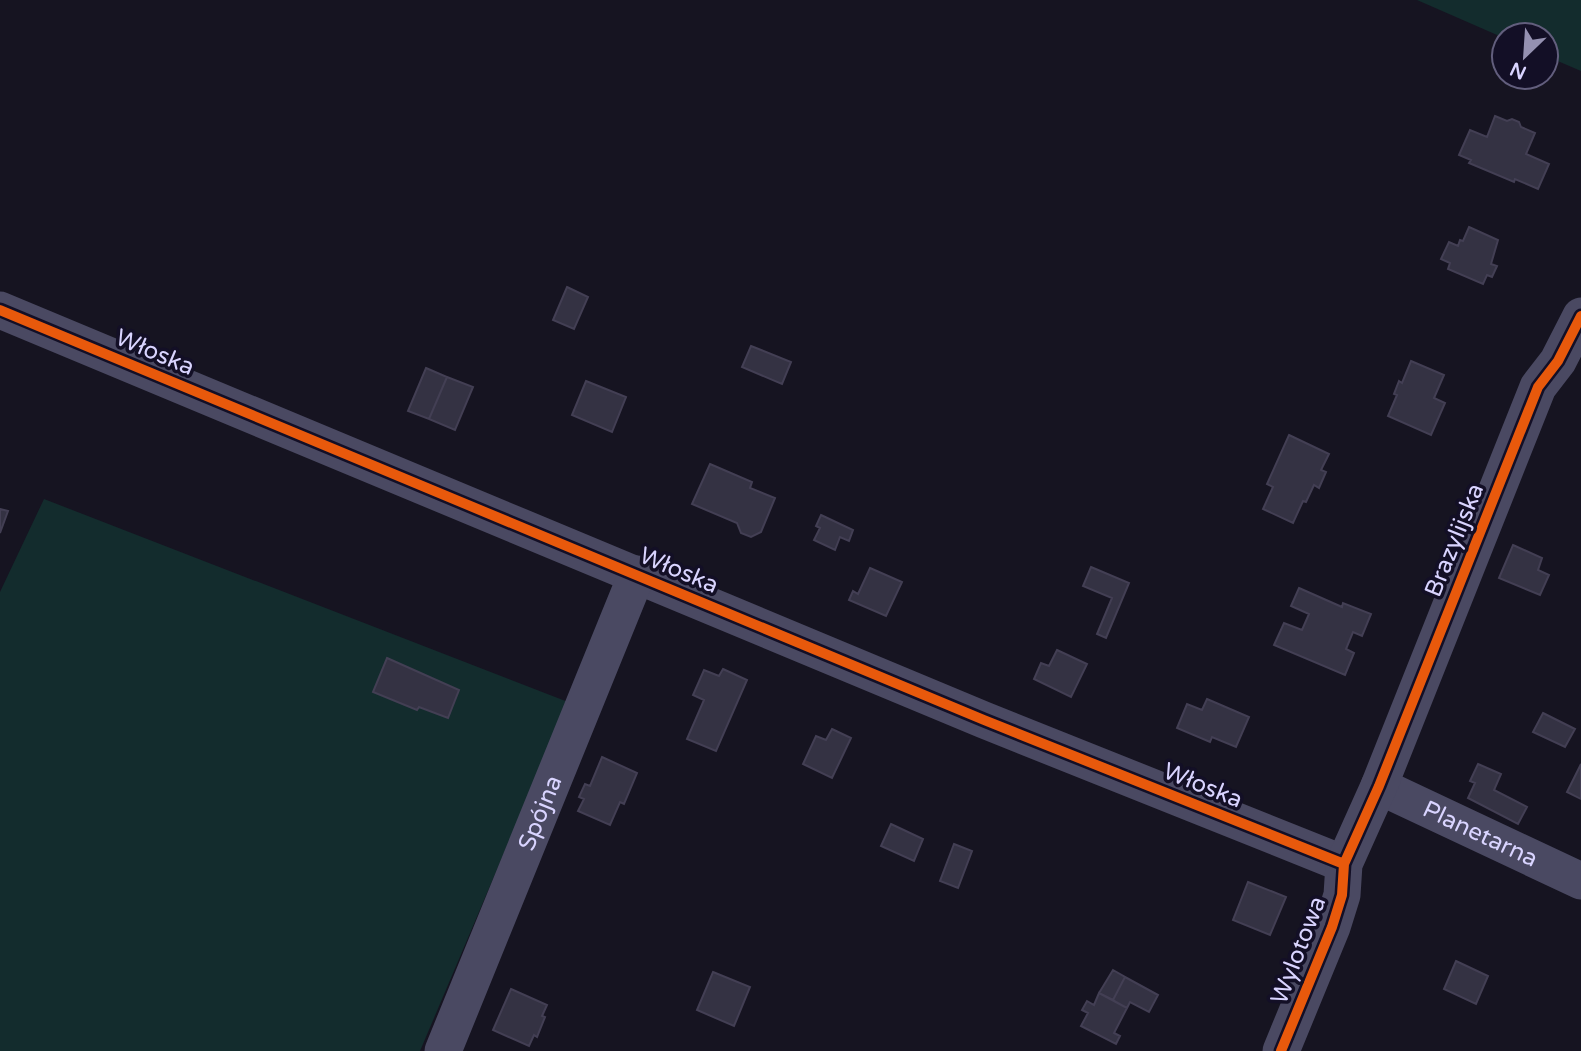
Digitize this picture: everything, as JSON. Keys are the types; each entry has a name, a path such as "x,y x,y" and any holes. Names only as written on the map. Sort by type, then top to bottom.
{"street":[{"name":"Włoska","path":"0,310 984,720 1343,864"},
{"name":"Brazylijska","path":"1379,786 1538,387 1558,362 1581,316"},
{"name":"Spójna","path":"443,1051 637,574"},
{"name":"Wylotowa","path":"1281,1051 1332,927 1342,895 1343,864 1379,786"},
{"name":"Planetarna","path":"1379,786 1581,881"}],"green space":[{"path":"1417,0 1581,0 1581,71 1560,62 1560,21 1490,21 1490,32"},
{"path":"44,499 568,702 420,1051 0,1051 0,592"}],"building":[{"path":"1495,116 1507,121 1512,119 1519,122 1521,127 1535,133 1526,154 1549,164 1538,189 1469,163 1471,160 1459,155 1470,130 1487,137"},
{"path":"1469,227 1498,240 1491,264 1497,266 1492,277 1487,275 1483,284 1448,269 1450,263 1441,259 1449,242 1458,246"},
{"path":"567,287 588,297 574,329 553,320"},
{"path":"751,346 791,362 782,384 742,367"},
{"path":"1411,361 1444,375 1434,398 1445,403 1431,435 1388,416 1397,395 1394,394 1399,381 1402,383"},
{"path":"426,368 447,377 429,419 408,411"},
{"path":"447,377 473,387 455,430 429,419"},
{"path":"586,381 626,397 612,432 572,415"},
{"path":"1289,435 1329,454 1321,470 1326,472 1319,488 1314,485 1293,523 1263,509 1273,487 1267,484"},
{"path":"710,464 752,482 750,488 775,498 761,532 751,537 741,533 737,523 692,504"},
{"path":"0,509 8,511 0,533"},
{"path":"821,515 853,530 849,541 840,537 835,550 814,540 820,528 816,526"},
{"path":"1513,545 1542,558 1538,570 1549,575 1540,595 1499,578"},
{"path":"1091,567 1129,583 1106,638 1097,634 1112,598 1083,586"},
{"path":"870,568 902,582 886,616 849,600 853,591 858,594"},
{"path":"1299,588 1342,607 1343,603 1371,614 1362,636 1353,632 1346,649 1354,653 1345,675 1274,645 1284,623 1302,630 1309,614 1291,606"},
{"path":"1057,650 1087,664 1071,697 1034,679 1041,663 1049,666"},
{"path":"387,658 459,690 448,718 419,707 417,710 373,692"},
{"path":"723,669 747,680 716,751 687,739 704,700 693,695 704,670 719,676"},
{"path":"1207,699 1249,717 1236,747 1212,737 1210,742 1177,728 1187,704 1202,710"},
{"path":"1543,713 1575,729 1565,747 1533,732"},
{"path":"832,729 851,738 832,778 803,764 816,736 826,740"},
{"path":"602,757 637,773 624,804 620,802 610,825 578,811 584,799 579,797 585,784 590,786"},
{"path":"1478,764 1501,774 1494,790 1527,807 1518,824 1468,798 1475,783 1470,781"},
{"path":"1581,764 1581,799 1567,792"},
{"path":"891,824 923,839 914,861 881,846"},
{"path":"954,844 972,851 958,888 940,881"},
{"path":"1248,882 1286,897 1270,935 1233,920"},
{"path":"1456,961 1488,976 1476,1004 1444,989"},
{"path":"1113,970 1125,977 1113,1000 1099,993"},
{"path":"713,972 750,987 734,1026 697,1010"},
{"path":"1125,977 1158,995 1149,1012 1130,1002 1127,1008 1113,1000"},
{"path":"511,989 547,1005 537,1037 534,1035 529,1046 493,1030"},
{"path":"1099,993 1127,1008 1114,1033 1120,1036 1116,1044 1081,1026 1088,1013 1082,1010 1087,1001 1094,1005"}],"cycle path":[{"path":"0,310 984,720 1344,864"},
{"path":"1281,1051 1332,927 1342,895 1344,864 1379,786 1538,387 1558,361 1581,316"}]}
